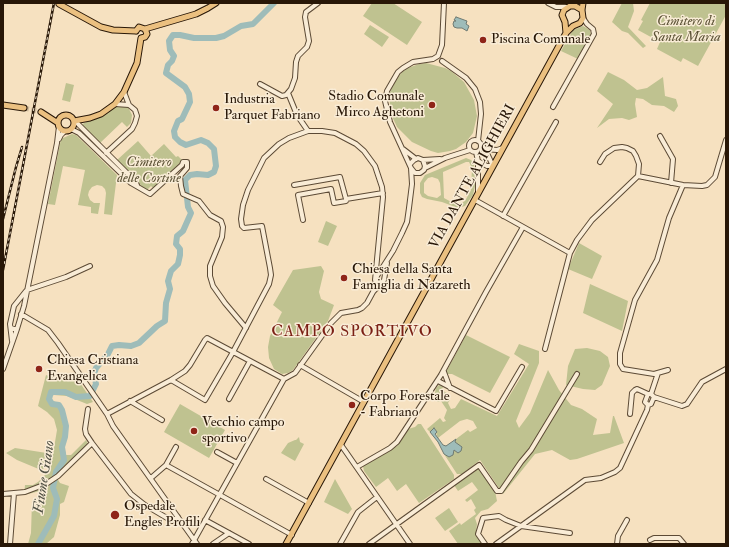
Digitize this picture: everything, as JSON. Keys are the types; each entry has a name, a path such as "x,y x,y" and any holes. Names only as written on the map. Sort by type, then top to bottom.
{"main road":[{"path":"59,4 101,27 113,30 136,30 141,27 145,29 196,14 216,3"},
{"path":"582,20 583,3"},
{"path":"566,33 565,22 562,15 567,7 577,4 582,10"},
{"name":"VIA DANTE ALIGHIERI","path":"286,544 566,33 582,20"},
{"path":"565,22 573,26"},
{"path":"74,121 101,114 115,104 124,92 137,63 142,38 145,37 146,34 145,29"},
{"path":"136,30 136,36 142,38"},
{"path":"3,105 24,108"},
{"path":"41,112 65,131 71,129 74,121"},
{"path":"59,125 61,117 70,117 74,121"}],"street":[{"path":"260,84 282,96 288,93 293,84 298,56 307,47 306,12 318,3"},
{"path":"444,3 442,45 438,56 433,59 413,62 398,72 387,91 385,101 388,117 413,172 422,172 425,168 445,158"},
{"path":"548,3 556,7 567,7"},
{"path":"556,7 562,15"},
{"path":"553,107 594,34 593,29 582,20"},
{"path":"442,61 466,78 475,90 480,102 480,143 479,150 476,152"},
{"path":"106,153 132,129 135,123 135,110 129,104 124,92"},
{"path":"288,93 297,115 308,131"},
{"path":"115,104 129,104"},
{"path":"74,121 134,180 139,187"},
{"path":"503,216 556,122"},
{"path":"3,369 17,329 27,290 57,143 59,125"},
{"path":"71,129 79,133 131,183 150,194 185,162 187,162 187,168 180,176 184,194 199,201 210,215 221,221 223,227 222,237 210,266 210,276 213,286 246,328"},
{"path":"402,148 416,159 423,160 445,158 460,154 469,148 479,129"},
{"path":"57,143 61,134 65,131"},
{"path":"171,380 205,400 233,352 269,284 271,274 262,226 246,228 242,226 241,219 243,205 253,179 264,158 279,144 296,135 308,131 335,133 356,144 367,154 375,166 383,193 373,292"},
{"path":"660,136 673,159 671,183"},
{"path":"472,140 480,143 485,149 493,166 487,166 478,161"},
{"path":"638,176 683,185 707,185 715,176 726,140"},
{"path":"469,148 476,152 478,161 476,198 503,216 570,253"},
{"path":"485,149 497,150 503,148"},
{"path":"545,349 570,253 577,240 592,220 638,176 639,164 636,156 633,151 627,148 614,148 605,154 600,162"},
{"path":"375,280 387,262 407,222 412,184 410,166 416,159"},
{"path":"423,160 425,163 425,168"},
{"path":"412,184 416,173"},
{"path":"294,185 340,177 346,199"},
{"path":"668,370 650,374 623,368 620,364 620,353 635,300 657,260 669,218 683,185"},
{"path":"303,220 298,195 331,189 334,203 346,201 346,199 383,193"},
{"path":"357,467 390,448 397,442 444,372 486,292 523,227"},
{"path":"377,260 381,269 383,280"},
{"path":"192,544 284,379 295,373 331,323 341,313 356,311 367,303 373,292 383,280 387,262"},
{"path":"12,341 10,324 14,308 27,290 66,277 90,266"},
{"path":"375,280 378,283 383,280"},
{"path":"17,303 21,305 22,308"},
{"path":"20,317 27,318 48,330 106,412 113,426 197,544"},
{"path":"11,328 17,329"},
{"path":"106,412 130,402 185,371 206,339 284,379"},
{"path":"229,399 250,361"},
{"path":"300,365 364,402"},
{"path":"438,381 496,411 522,367"},
{"path":"630,414 632,393 638,389 676,405 684,405 702,382 726,369"},
{"path":"444,372 450,388"},
{"path":"496,544 585,480 601,478 615,472 620,468 647,410 648,405 645,402 651,395 658,373"},
{"path":"369,544 479,465 497,491 501,491 518,465 531,450 577,374"},
{"path":"130,402 162,420"},
{"path":"88,408 85,429 92,443 131,494 145,505 172,521 178,517"},
{"path":"3,494 29,491 46,484 58,476 92,443"},
{"path":"341,446 410,544"},
{"path":"151,478 166,465 176,447"},
{"path":"217,452 237,463"},
{"path":"166,465 292,535"},
{"path":"266,479 309,504"},
{"path":"10,544 14,493"},
{"path":"340,544 358,512 377,497"},
{"path":"485,544 478,534 483,518 499,516 522,526 570,532"},
{"path":"205,520 248,544"},
{"path":"617,544 618,536 627,520"},
{"path":"213,544 228,533"},
{"path":"650,540 654,538 679,538 684,544"}],"green space":[{"path":"372,3 393,3 422,22 407,45 363,16"},
{"path":"622,3 633,3 634,11 628,27 646,46 643,48 628,33 622,31 612,22"},
{"name":"Cimitero di Santa Maria","path":"650,3 726,3 726,15 698,66 683,58 681,62 657,49 660,42 638,30 643,21 641,20"},
{"path":"370,25 389,37 382,47 364,34"},
{"path":"583,26 590,30 591,35 578,59 561,51 573,30"},
{"name":"Stadio Comunale Mirco Aghetoni","path":"426,63 451,71 464,82 474,100 477,116 473,133 466,142 450,151 438,153 412,142 397,127 391,114 389,95 394,82 403,71 408,68"},
{"path":"608,72 624,80 637,90 647,88 663,77 665,96 676,99 678,106 674,112 664,106 652,105 643,99 636,98 635,104 637,117 629,120 622,118 609,119 597,128 613,104 597,91"},
{"path":"66,83 74,85 70,102 62,100"},
{"path":"116,106 128,107 132,115 131,123 127,127 122,122 99,144 81,126 84,123 104,115"},
{"path":"72,134 76,135 117,175 112,215 104,214 106,193 102,186 97,185 92,187 88,195 90,200 94,203 100,203 98,214 91,213 91,207 78,205 85,170 63,166 55,205 48,204 61,139"},
{"name":"Cimitero delle Cortine","path":"138,141 151,156 164,144 176,157 178,156 182,160 180,162 182,164 154,189 151,186 146,191 117,160"},
{"path":"466,158 471,160 474,163 475,186 473,195 465,206 458,208 422,197 420,193 420,183 425,175","holes":["469,162 472,168 471,190 465,201 455,204 444,198 443,172","432,177 438,179 440,183 441,195 437,198 428,196 424,193 424,183 428,178"]},
{"path":"326,221 337,226 328,246 318,242"},
{"path":"579,243 602,256 592,279 568,269"},
{"path":"321,266 324,271 319,292 321,299 334,305 328,321 293,370 282,374 274,369 269,358 268,347 270,336 282,312 273,305 293,270"},
{"path":"590,284 628,301 622,331 583,313"},
{"path":"466,335 510,357 490,393 452,374 445,374"},
{"path":"519,344 539,351 539,363 516,421 519,428 530,413 548,370 559,390 571,405 582,409 597,419 593,435 610,433 614,416 624,443 570,460 552,450 535,454 503,494 480,460 462,474 457,474 444,454 449,457 456,444 456,439 468,430 470,432 477,428 473,421 467,419 460,421 438,438 434,428 430,432 427,429 440,418 443,422 446,421 444,418 447,410 441,401 438,402 434,397 436,388 439,385 443,387 442,390 450,395 450,400 448,403 451,409 455,408 461,399 497,416 529,364 514,354"},
{"path":"587,348 600,351 608,357 610,366 602,385 595,390 566,385 568,366 575,349"},
{"path":"58,374 78,380 93,402 87,404 67,396 54,395 47,398 62,405 64,429 63,440 66,455 71,455 86,440 88,444 58,472 57,478 60,483 69,486 64,502 60,504 60,515 54,537 46,544 28,544 31,533 32,501 38,497 40,491 24,495 25,485 33,485 38,482 45,475 52,464 41,470 17,460 6,453 15,448 53,454 57,430 54,419 38,406 46,375 49,376"},
{"name":"Vecchio campo sportivo","path":"180,404 225,430 209,458 164,432"},
{"path":"418,424 421,424 454,475 454,479 419,503 406,484 397,491 388,478 376,487 364,471 363,466 397,446 408,429 415,427"},
{"path":"299,437 300,442 304,444 295,461 281,453 288,443"},
{"path":"478,468 495,491 497,501 488,509 481,511 475,518 477,524 476,533 484,544 458,544 449,531 460,523 461,525 476,514 474,510 476,508 471,499 467,502 465,500 478,490 472,482 458,491 454,485"},
{"path":"335,479 352,509 348,514 324,502"},
{"path":"449,508 458,522 445,531 435,518"}],"water":[{"path":"456,17 467,21 466,24 469,26 467,31 462,28 454,27 453,24 454,21 456,21 454,20"},
{"path":"434,428 437,432 435,434 443,445 446,446 456,439 455,442 462,447 461,451 458,453 454,450 453,455 449,457 444,454 438,442 430,432"}],"waterway":[{"name":"Fiume Giano","path":"38,544 54,516 57,499 53,488 56,472 64,460 62,447 66,426 62,410 59,405 52,404 49,399 51,392 65,392 76,397 90,396 96,384 94,374 96,368 108,354 112,346 131,346 139,343 157,326 165,321 166,303 170,289 168,281 171,271 178,264 180,255 180,249 176,244 177,236 183,231 191,213 188,207 185,180 190,175 208,175 214,172 216,166 214,149 208,143 201,140 186,145 175,137 174,131 178,121 182,119 190,102 189,94 185,87 166,73 168,65 174,56 170,50 169,41 173,35 194,38 216,38 224,36 241,26 253,24 274,3"}],"tunnel":[{"path":"24,108 41,112"}],"railway":[{"path":"3,270 54,3"},
{"path":"3,219 22,147"}],"place":[{"name":"Piscina Comunale","path":"483,40"},
{"name":"Stadio Comunale Mirco Aghetoni","path":"432,105"},
{"name":"Industria Parquet Fabriano","path":"216,108"},
{"name":"Chiesa della Santa Famiglia di Nazareth","path":"344,278"},
{"name":"Chiesa Cristiana Evangelica","path":"39,369"},
{"name":"Corpo Forestale - Fabriano","path":"352,405"},
{"name":"Vecchio campo sportivo","path":"194,431"},
{"name":"Ospedale Engles Profili","path":"115,515"}],"district":[{"name":"CAMPO SPORTIVO","path":"352,333"}]}
